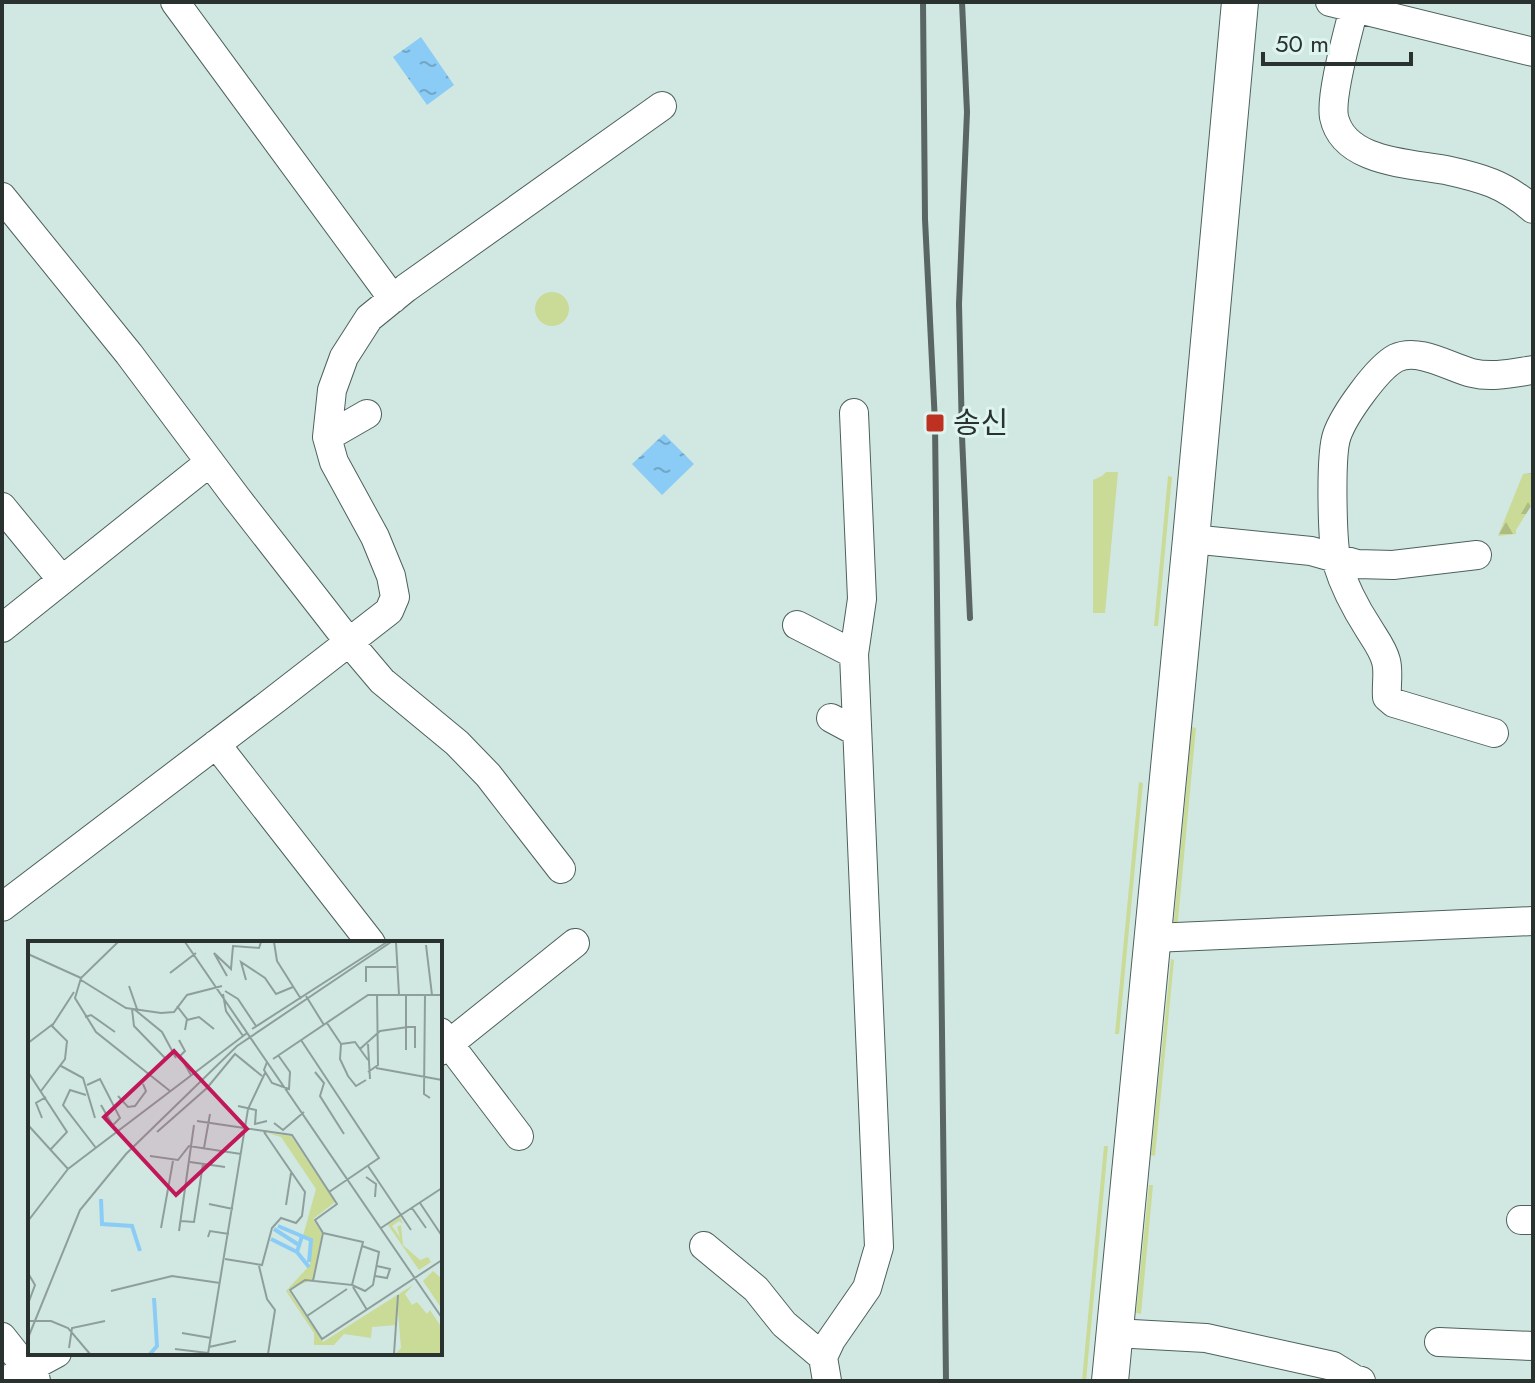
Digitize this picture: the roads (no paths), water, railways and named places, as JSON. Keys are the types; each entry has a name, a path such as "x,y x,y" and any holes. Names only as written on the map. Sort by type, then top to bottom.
{"main road":[{"path":"1110,1381 1240,2"}],"street":[{"path":"175,2 393,299"},
{"path":"1533,52 1342,5 1334,116 1341,134 1359,149 1382,159 1451,171 1491,182 1516,195 1533,209"},
{"path":"2,907 389,611 395,597 391,576 375,537 334,462 327,437 332,390 344,357 369,318 406,288 662,106"},
{"path":"2,197 129,354 349,642 382,681 457,743 488,775 561,869"},
{"path":"1494,733 1394,703 1387,697 1387,663 1383,651 1344,582 1336,559 1333,457 1337,436 1350,408 1378,374 1396,358 1411,355 1436,359 1473,373 1496,375 1533,370"},
{"path":"825,1369 831,1340 867,1288 879,1247 854,654 862,599 854,413"},
{"path":"327,437 367,414"},
{"path":"2,628 210,462"},
{"path":"2,507 62,580"},
{"path":"1191,539 1311,551 1357,564 1393,565 1477,555"},
{"path":"797,625 854,654"},
{"path":"831,718 857,732"},
{"path":"216,744 369,941"},
{"path":"1153,938 1533,921"},
{"path":"519,1136 443,1042 575,943"},
{"path":"704,1246 756,1289 825,1369"},
{"path":"1114,1333 1206,1338 1333,1366 1361,1381"},
{"path":"2,1337 23,1377 54,1355"},
{"path":"1439,1342 1533,1346"}],"water":[{"path":"421,37 454,85 427,105 393,57"},
{"path":"664,434 694,464 662,495 632,464"}],"railway":[{"path":"923,2 925,219 935,423 946,1381"},
{"path":"962,2 967,112 959,304 970,618"}],"place":[{"name":"송신","path":"935,423"}]}
